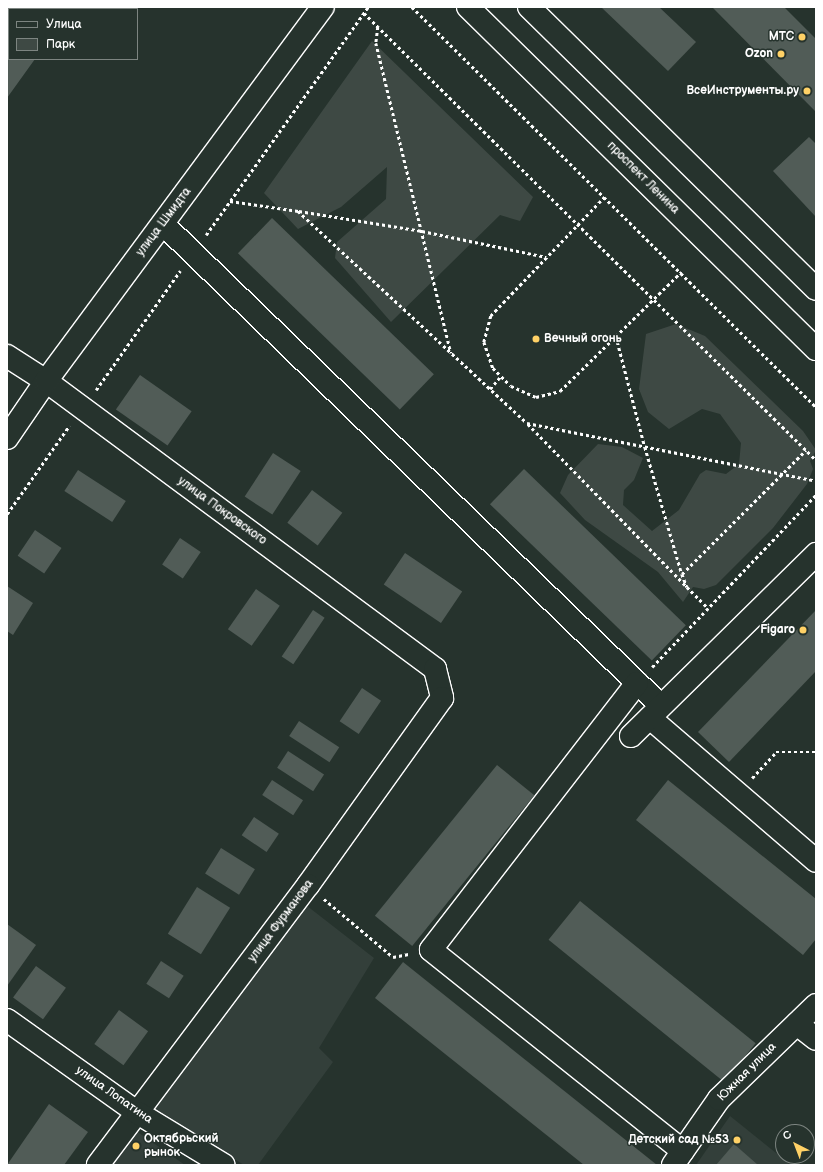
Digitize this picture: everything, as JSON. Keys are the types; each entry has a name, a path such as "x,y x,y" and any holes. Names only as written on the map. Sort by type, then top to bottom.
{"street":[{"name":"улица Шмидта","path":"7,438 46,381 323,7"},
{"name":"проспект Ленина","path":"468,7 816,349"},
{"path":"529,7 816,289"},
{"path":"163,224 637,683 656,712 737,794 816,861"},
{"name":"улица Покровского","path":"7,356 46,381 435,669"},
{"path":"631,736 816,554"},
{"name":"улица Фурманова","path":"98,1165 308,885 442,698 435,669"},
{"path":"637,683 431,950 678,1158"},
{"name":"Южная улица","path":"678,1158 719,1099 816,1005"},
{"name":"улица Лопатина","path":"7,1020 138,1113 224,1165"},
{"path":"797,1024 816,1039"}],"path":[{"path":"412,7 816,407"},
{"path":"364,13 816,460"},
{"path":"378,27 376,43 451,353"},
{"path":"605,198 546,257 491,316 484,342 493,368 510,386 536,397 560,391 680,272"},
{"path":"230,201 422,231 546,257"},
{"path":"298,211 527,424 708,608"},
{"path":"616,336 645,447 687,587"},
{"path":"490,389 501,376"},
{"path":"527,424 816,481"},
{"path":"682,574 806,450"},
{"path":"637,683 816,495"},
{"path":"737,794 776,752 816,752"},
{"path":"308,885 393,957 431,950"}],"shaded area":[{"path":"293,895 374,958 319,1048 333,1062 258,1165 244,1165 141,1100"},
{"name":"Детский сад №53","path":"730,1116 775,1152 775,1164 791,1165 696,1165"},
{"name":"Октябрьский рынок","path":"129,1126 185,1165 101,1165"}],"green space":[{"path":"372,41 533,197 520,221 500,215 391,322 335,258 337,242 386,199 387,167 341,207 298,229 264,193"},
{"path":"676,324 705,336 803,431 816,450 810,461 813,469 807,484 773,528 716,585 704,589 693,587 683,602 658,572 585,520 560,493 568,475 598,444 622,447 643,458 634,480 624,490 623,505 652,531 679,510 700,474 706,470 726,474 739,464 741,443 720,414 702,409 669,429 648,412 639,389 646,334"}],"building":[{"path":"7,7 72,7 8,8 8,60 34,60 7,98"},
{"path":"601,7 659,7 696,42 668,71"},
{"path":"712,7 784,7 816,39 816,112"},
{"path":"809,137 816,144 816,217 773,171"},
{"path":"272,218 434,374 400,410 238,253"},
{"path":"140,375 192,411 168,446 116,409"},
{"path":"273,453 301,471 272,515 245,497"},
{"path":"524,469 686,625 652,661 490,504"},
{"path":"78,470 126,501 112,522 64,491"},
{"path":"312,490 342,513 318,546 287,523"},
{"path":"35,530 62,548 44,574 18,556"},
{"path":"180,538 201,552 183,579 162,565"},
{"path":"405,553 462,592 441,623 384,585"},
{"path":"7,586 33,603 13,635 7,631"},
{"path":"256,589 280,606 252,646 228,629"},
{"path":"313,610 325,618 293,664 282,656"},
{"path":"816,610 816,671 729,762 698,732"},
{"path":"362,688 381,701 359,734 340,721"},
{"path":"299,721 339,747 329,762 289,736"},
{"path":"288,751 324,774 313,791 277,768"},
{"path":"497,765 534,795 412,946 375,916"},
{"path":"272,780 303,800 293,815 262,795"},
{"path":"668,780 816,899 816,939 803,955 636,820"},
{"path":"254,817 279,834 267,852 242,835"},
{"path":"221,848 255,869 239,895 205,873"},
{"path":"197,887 230,908 201,954 168,934"},
{"path":"580,901 756,1043 724,1082 549,940"},
{"path":"7,924 36,945 7,986"},
{"path":"161,961 184,976 169,998 146,984"},
{"path":"403,962 657,1165 584,1165 375,998"},
{"path":"36,966 66,988 43,1019 13,998"},
{"path":"119,1010 148,1031 123,1065 94,1044"},
{"path":"49,1104 88,1132 64,1165 7,1165"},
{"path":"734,1144 758,1165 716,1165"}],"place":[{"name":"МТС","path":"802,37"},
{"name":"Ozon","path":"781,54"},
{"name":"ВсеИнструменты.ру","path":"807,91"},
{"name":"Вечный огонь","path":"536,339"},
{"name":"Figaro","path":"803,630"},
{"name":"Детский сад №53","path":"737,1140"},
{"name":"Октябрьский рынок","path":"136,1146"}]}
